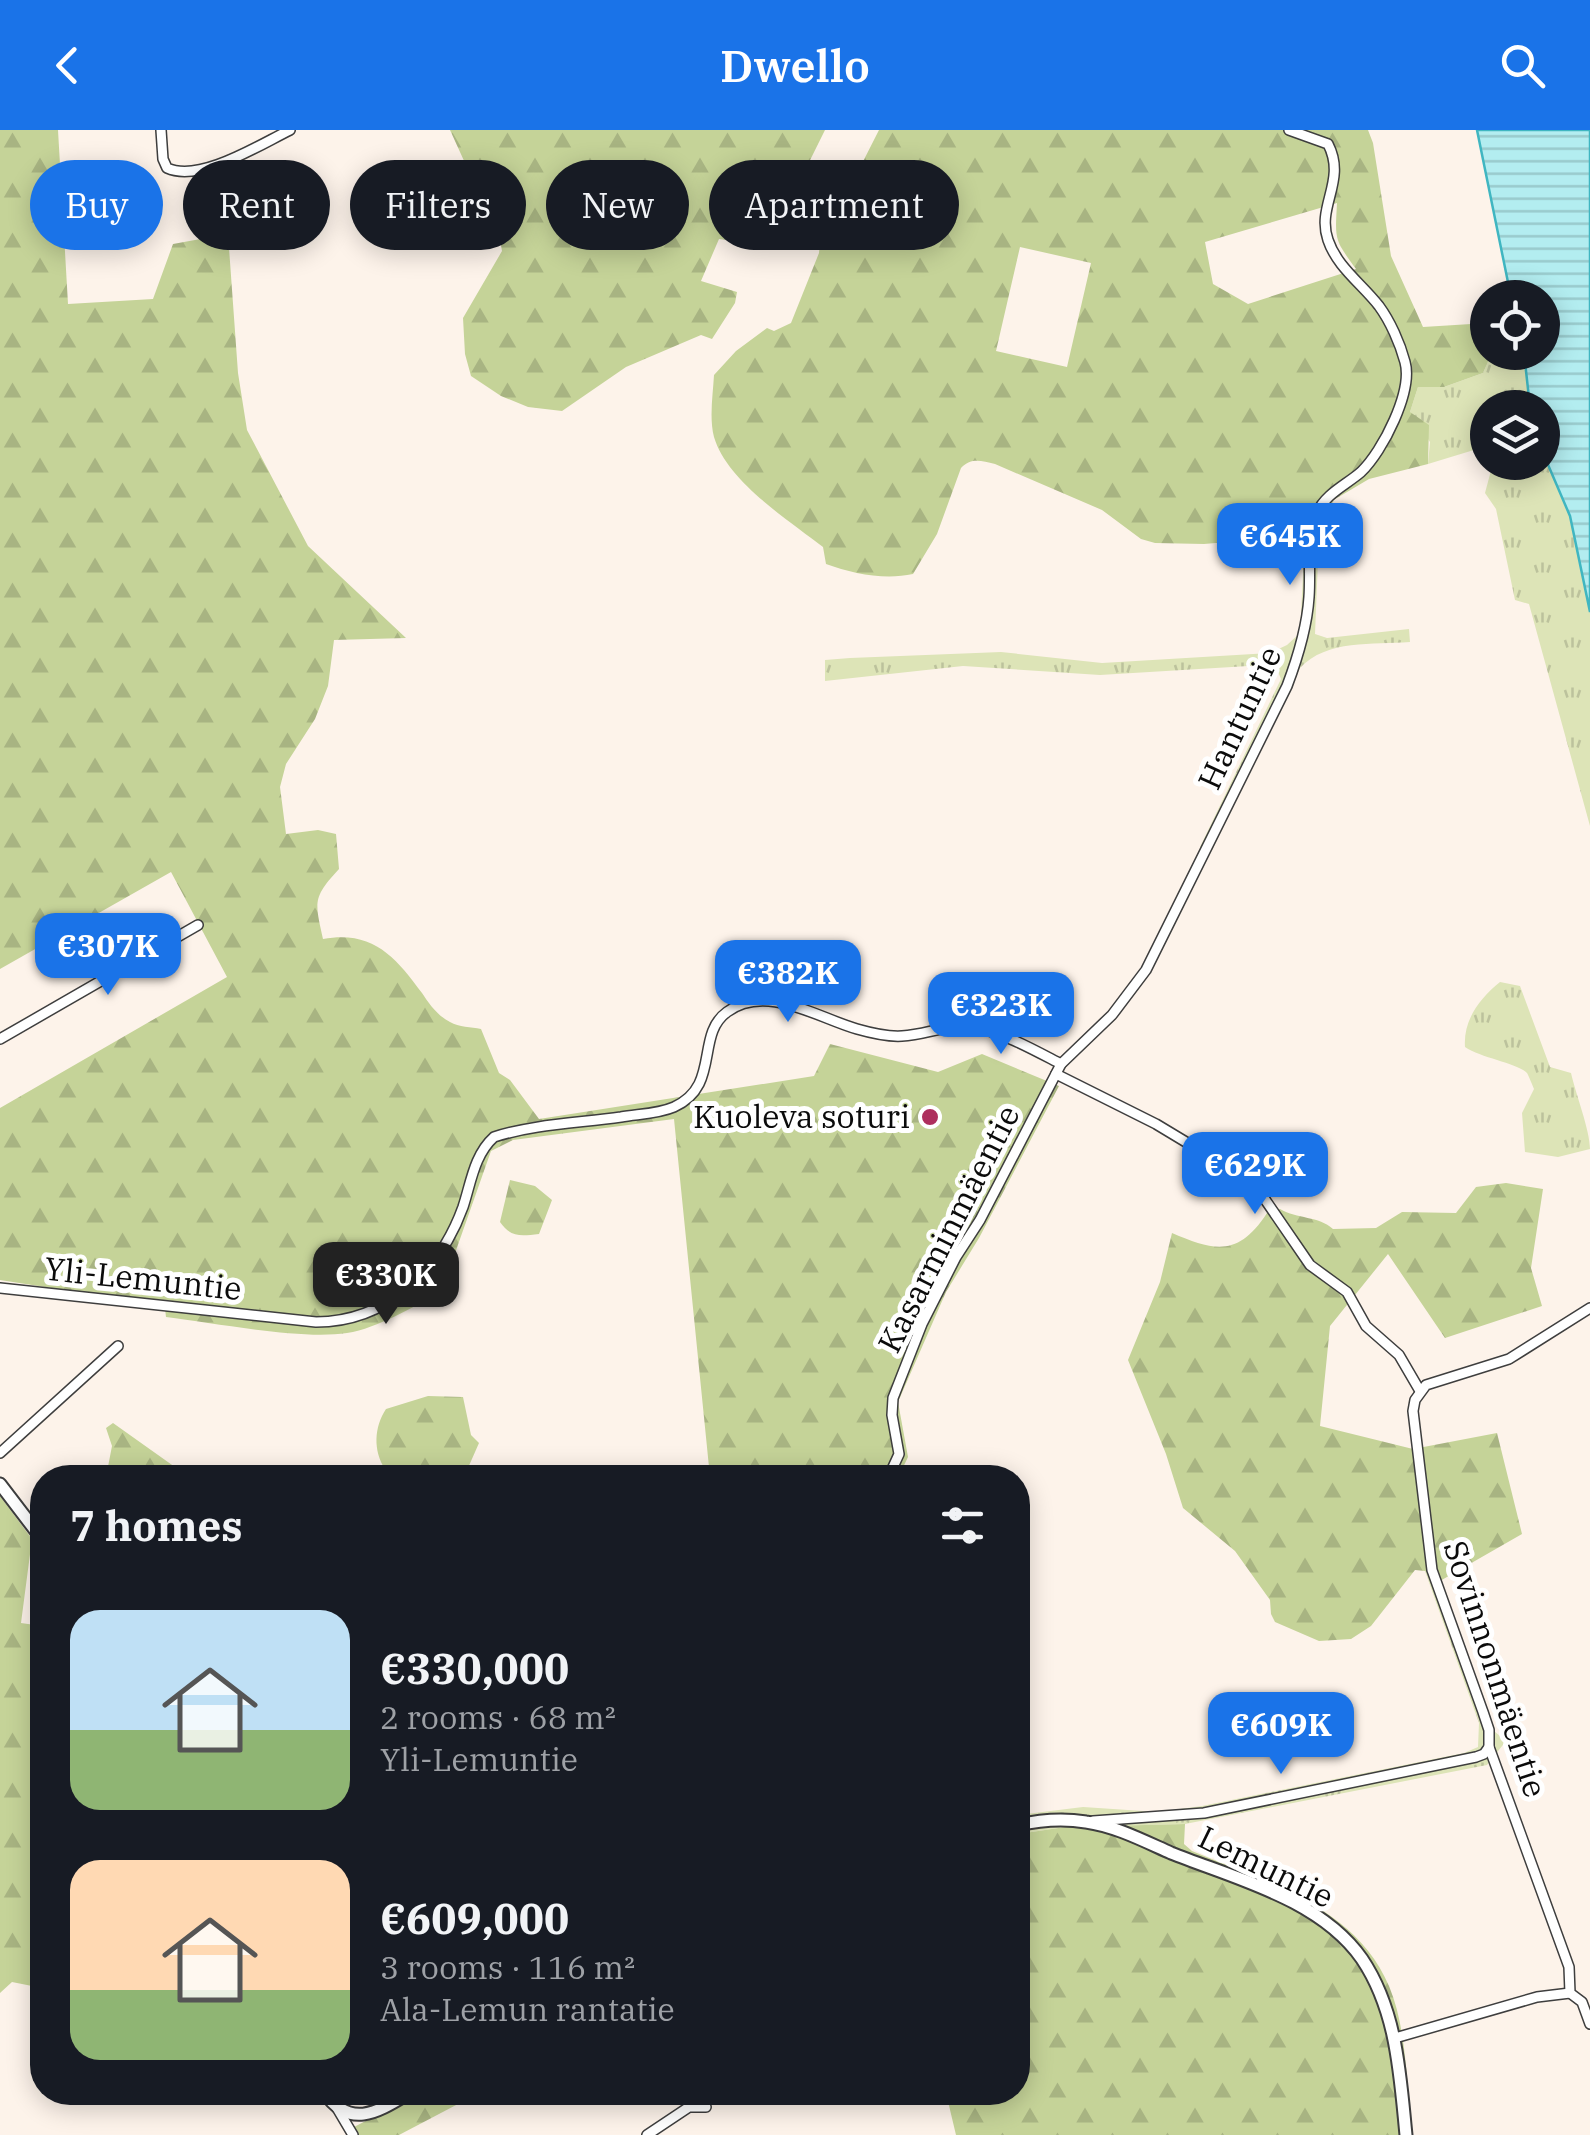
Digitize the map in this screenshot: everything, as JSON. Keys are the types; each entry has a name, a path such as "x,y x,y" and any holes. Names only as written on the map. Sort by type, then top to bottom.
{"street":[{"path":"160,130 162,159 167,168 186,172 209,168 290,130"},
{"name":"Hantuntie","path":"1061,1064 1112,1015 1146,970 1297,659 1309,602 1316,514 1324,500 1373,458 1406,392 1408,376 1381,308 1331,249 1326,234 1336,160 1328,144 1289,130"},
{"path":"0,1040 198,925"},
{"name":"Yli-Lemuntie","path":"0,1288 316,1322 364,1316 404,1291 439,1254 453,1233 478,1159 494,1137 674,1106 698,1088 713,1030 722,1015 734,1006 766,1002 792,1006 885,1036 944,1027 980,1028 1061,1064"},
{"name":"Kasarminmäentie","path":"894,1465 899,1454 892,1416 894,1398 922,1324 1061,1064"},
{"path":"1056,1074 1156,1124 1239,1174 1272,1208 1310,1264 1347,1292 1366,1326 1400,1355 1420,1391 1434,1380 1509,1360 1590,1308"},
{"path":"0,1453 118,1346"},
{"name":"Sovinnonmäentie","path":"1420,1391 1413,1411 1432,1570 1489,1730 1489,1747 1570,1967 1570,1993 1582,2002 1590,2024"},
{"path":"0,1484 30,1523"},
{"path":"1089,1822 1204,1813 1476,1757 1489,1747"},
{"name":"Lemuntie","path":"1030,1823 1089,1822 1114,1828 1278,1896 1328,1924 1361,1959 1376,1985 1394,2038 1406,2135"},
{"path":"1394,2038 1537,1998 1570,1993"},
{"path":"335,2105 354,2135"},
{"path":"337,2108 346,2113 366,2114 384,2105"},
{"path":"647,2135 690,2106 706,2107"}],"green space":[{"path":"0,130 58,130 60,160 30,160 30,250 65,250 68,304 153,299 173,244 183,242 183,250 229,250 238,373 247,430 308,546 406,638 334,640 328,686 315,719 286,764 280,787 286,834 318,830 336,834 339,869 318,901 323,939 340,937 369,942 392,957 442,1016 457,1025 481,1029 499,1073 510,1080 539,1119 814,1076 830,1044 938,1072 982,1054 1059,1086 946,1292 898,1402 908,1457 904,1465 709,1465 674,1119 513,1140 491,1151 441,1293 383,1322 347,1333 282,1333 166,1317 164,1300 90,1294 0,1280 0,1108 227,977 171,872 0,969"},
{"path":"450,130 825,130 810,160 709,160 709,250 714,250 701,281 737,292 735,303 712,339 701,335 626,367 562,411 528,407 501,396 471,376 463,318 502,250 526,250 526,160 464,160"},
{"path":"879,130 1368,130 1391,256 1423,327 1470,324 1470,370 1484,370 1444,387 1418,387 1410,412 1429,425 1428,464 1369,479 1288,527 1239,541 1155,543 1141,539 1102,510 995,464 973,461 961,468 937,534 913,574 880,576 847,571 826,564 823,547 745,484 714,437 714,375 736,351 767,328 774,331 791,323 819,253 959,250 959,160 864,160","holes":["1337,203 1336,225 1343,251 1356,269 1248,304 1213,284 1205,242","1020,247 1091,263 1067,367 996,351"]},
{"path":"1526,370 1528,390 1470,390 1470,451 1428,464 1430,442 1410,412 1418,387 1444,387 1483,373"},
{"path":"1488,480 1555,480 1570,516 1590,612 1590,826 1529,604 1515,600 1496,509 1485,493"},
{"path":"1334,500 1319,535 1315,634 1327,638 1409,629 1410,642 1337,648 1323,652 1300,668 1212,850 1200,847 1281,679 1276,667 1100,675 963,666 825,681 825,660 850,658 1001,652 1102,663 1270,653 1300,633 1306,515"},
{"path":"1500,982 1520,986 1550,1067 1571,1073 1590,1149 1558,1157 1525,1152 1522,1113 1534,1089 1528,1074 1465,1047 1474,1010"},
{"path":"510,1180 535,1186 552,1200 539,1234 517,1235 500,1222"},
{"path":"1506,1183 1543,1189 1531,1268 1542,1306 1445,1338 1388,1254 1330,1326 1320,1426 1413,1449 1497,1433 1522,1534 1440,1581 1425,1571 1415,1570 1371,1626 1351,1639 1319,1641 1275,1622 1270,1600 1235,1551 1183,1508 1128,1360 1160,1282 1172,1233 1201,1244 1226,1246 1247,1237 1267,1213 1280,1209 1333,1229 1376,1228 1402,1212 1456,1213 1476,1187"},
{"path":"428,1396 463,1397 471,1435 479,1443 469,1465 383,1465 376,1439 386,1409"},
{"path":"113,1423 172,1465 108,1465 112,1446 106,1428"},
{"path":"0,1496 30,1536 21,1623 30,1624 30,1986 12,1982 0,1993"},
{"path":"1425,1571 1440,1581 1494,1731 1506,1741 1487,1765 1185,1824 1065,1827 1030,1832 1030,1814 1083,1807 1158,1812 1202,1806 1464,1753 1478,1747 1479,1723"},
{"path":"1185,1824 1184,1844 1192,1851 1306,1900 1354,1936 1374,1959 1395,2003 1412,2129 1400,2135 956,2135 949,2105 1030,2105 1030,1832 1065,1827"},
{"path":"397,2105 456,2105 399,2135 359,2135 354,2127"}],"water":[{"path":"1477,130 1590,130 1590,612 1570,516 1555,480 1560,480 1560,390 1528,390 1526,370 1560,370 1560,280 1508,280"}],"place":[{"name":"Kuoleva soturi","path":"930,1117"}]}
